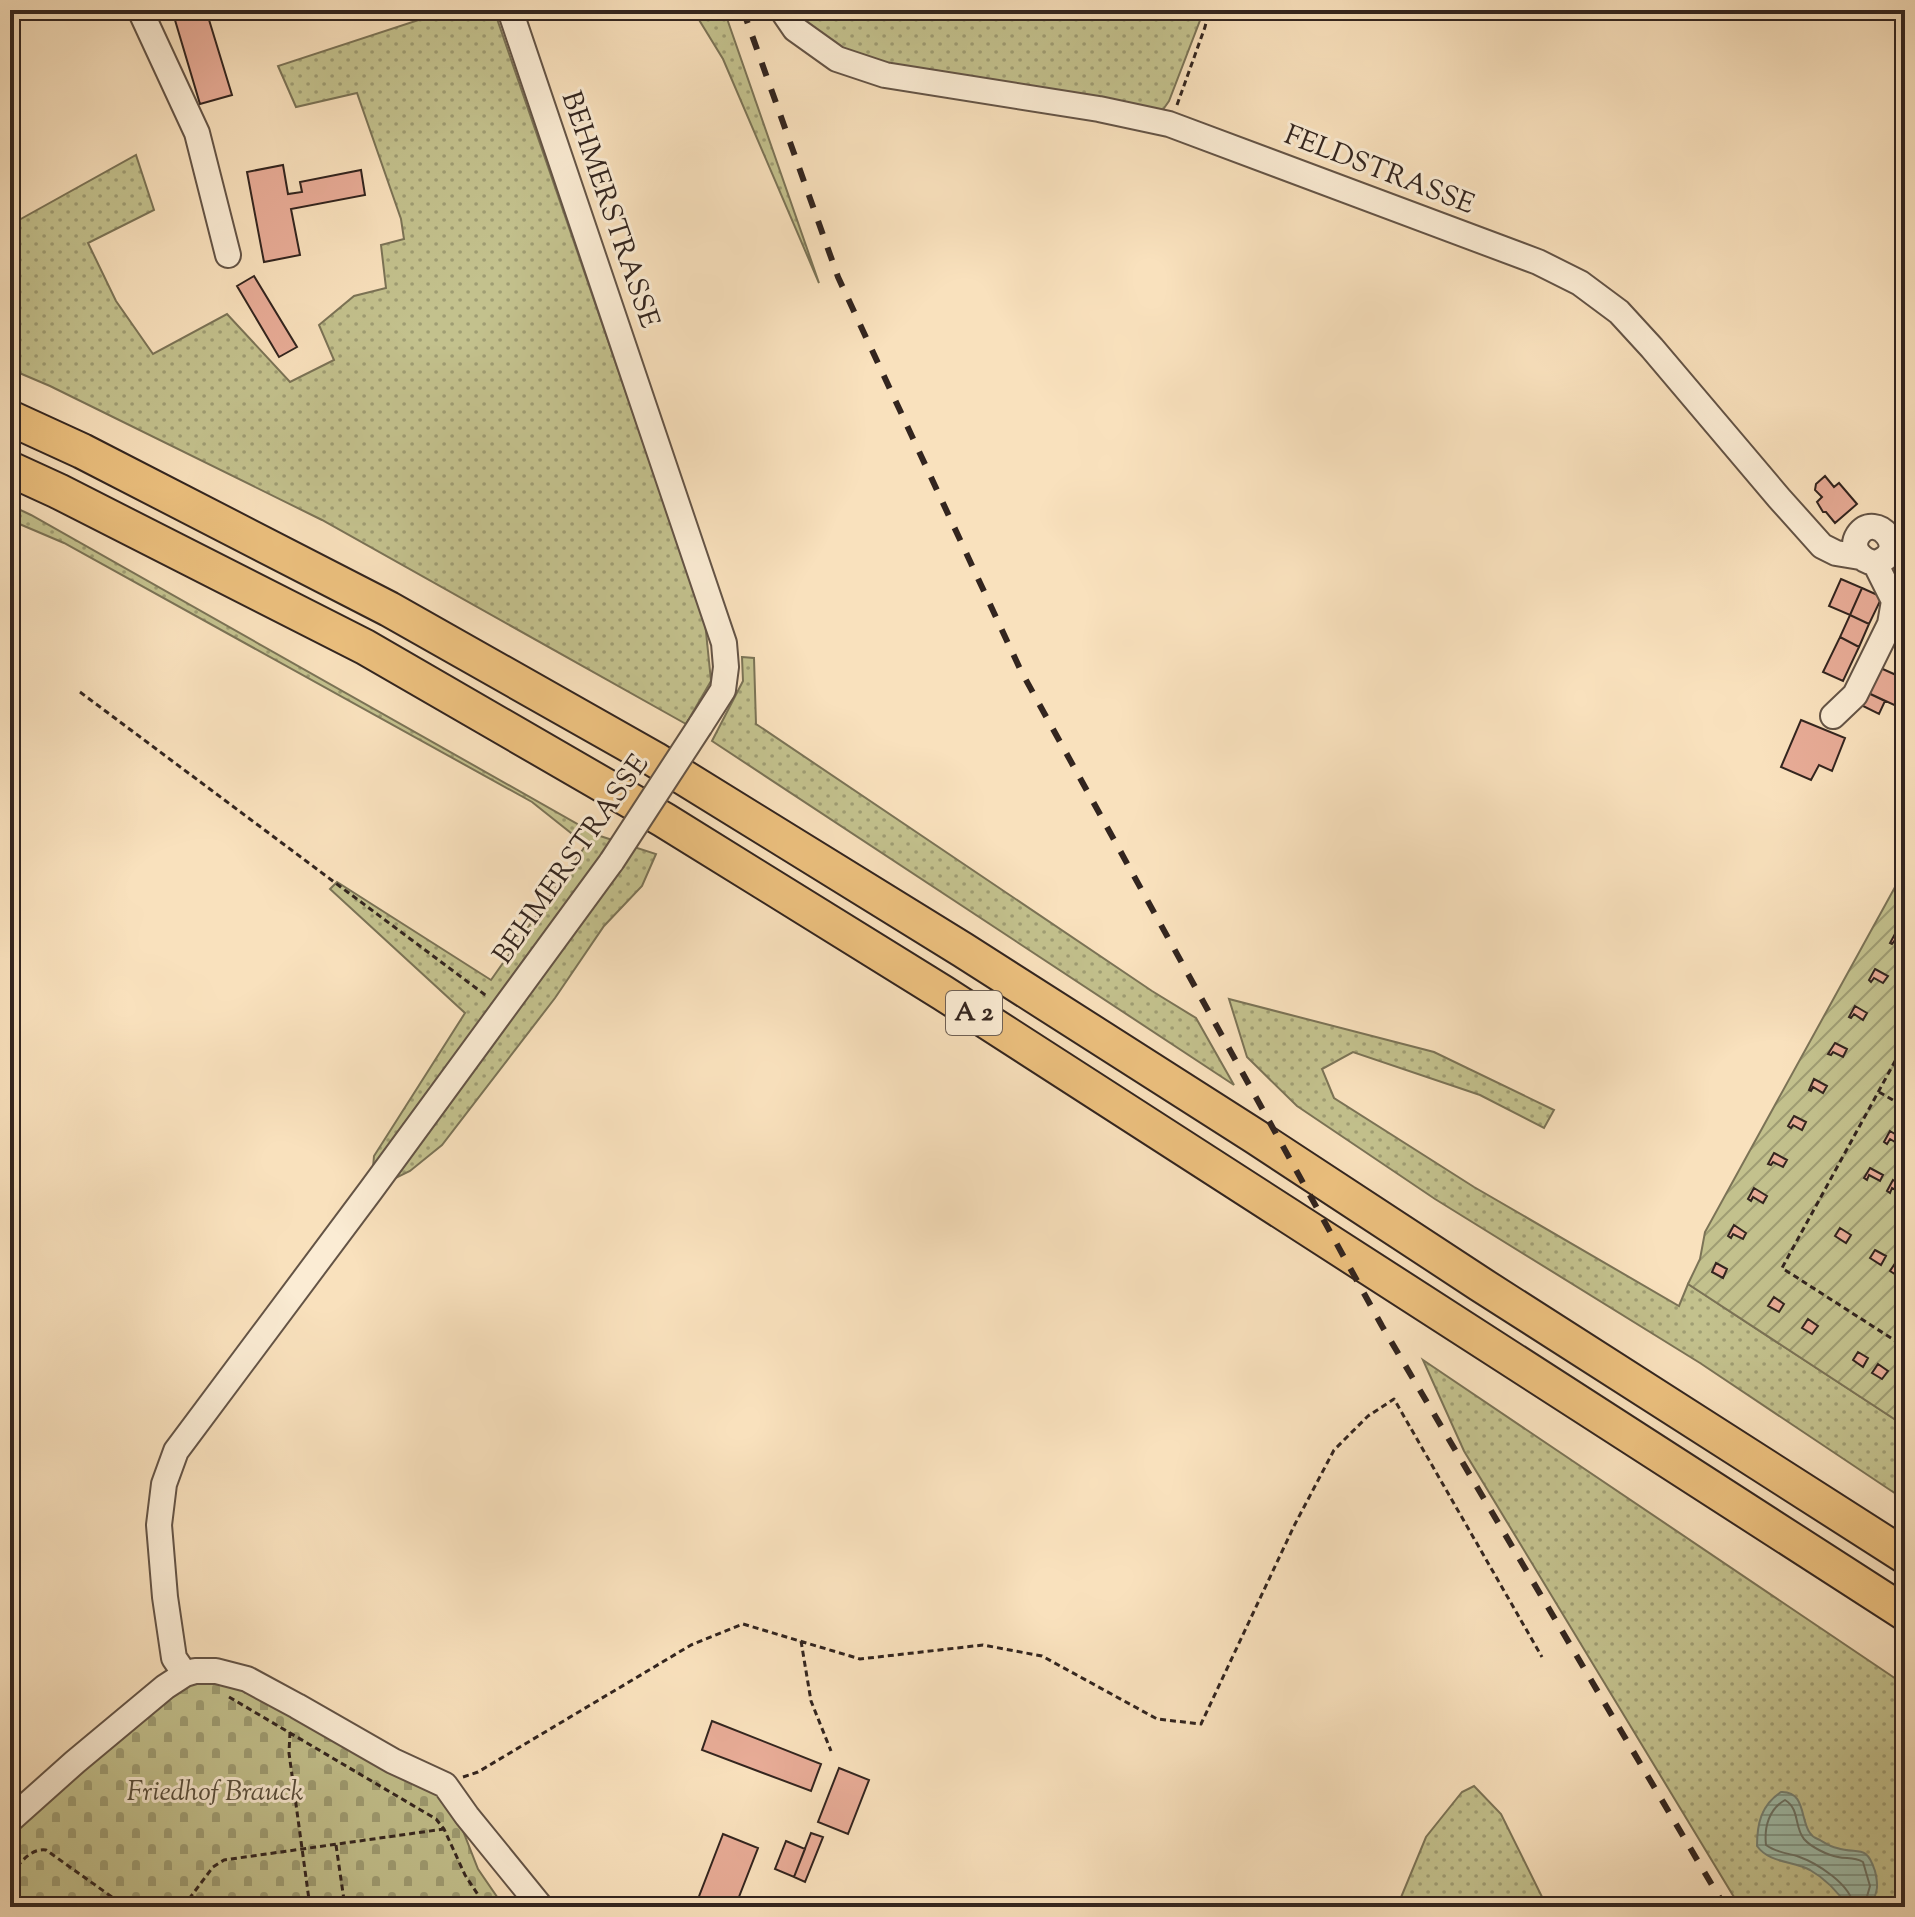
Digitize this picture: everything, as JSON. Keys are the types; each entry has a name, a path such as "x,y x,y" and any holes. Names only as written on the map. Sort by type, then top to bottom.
{"highway":[{"name":"A 2","path":"10,418 82,451 389,609 654,759 963,950 1905,1556"},
{"name":"A 2","path":"10,469 365,647 664,820 943,993 1905,1613"}],"street":[{"path":"140,10 197,133 228,255"},
{"name":"BEHMERSTRASSE","path":"190,1672 174,1658 159,1525 164,1484 176,1451 612,861 723,690 726,667 724,643 510,10"},
{"name":"FELDSTRASSE","path":"782,10 795,29 837,59 885,75 1099,109 1169,124 1538,262 1580,283 1619,312 1822,546 1836,553 1867,560 1894,601 1898,628"},
{"path":"1833,716 1855,695 1898,628"},
{"path":"10,1820 130,1715 190,1672 216,1671 247,1679 393,1761 445,1785 541,1907"}],"path":[{"path":"1169,124 1209,10"},
{"path":"80,692 504,1009"},
{"path":"1905,1043 1782,1268 1905,1347"},
{"path":"1879,1092 1905,1107"},
{"path":"445,1785 478,1772 691,1645 743,1624 860,1659 983,1645 1042,1656 1157,1719 1201,1724 1294,1526 1334,1450 1368,1416 1394,1399 1542,1657"},
{"path":"801,1641 811,1701 831,1751"},
{"path":"190,1672 436,1819 444,1829 465,1875 486,1907"},
{"path":"290,1732 289,1753 310,1907"},
{"path":"185,1906 217,1862 444,1829"},
{"path":"336,1845 345,1907"},
{"path":"10,1874 31,1852 46,1850 126,1907"}],"green space":[{"path":"449,10 494,10 705,622 711,681 686,724 322,520 10,369 10,225 136,155 154,210 88,243 116,301 153,354 227,314 290,382 334,360 319,325 354,296 386,288 381,245 404,239 401,219 357,93 296,107 278,66"},
{"path":"693,10 724,10 819,283 723,59"},
{"path":"789,10 1204,10 1169,101 1162,111 849,57"},
{"path":"10,505 597,835 656,854 642,886 604,926 555,998 442,1145 410,1171 371,1190 374,1156 465,1013 330,889 337,882 491,980 586,845 532,802 64,543 10,520"},
{"path":"742,657 754,658 756,724 1196,1018 1234,1085 712,741 743,681"},
{"path":"1905,869 1905,1426 1688,1284 1700,1259 1705,1232"},
{"path":"1229,999 1434,1052 1554,1110 1544,1128 1480,1095 1353,1052 1322,1069 1334,1098 1474,1187 1679,1306 1688,1284 1905,1426 1905,1500 1700,1363 1435,1199 1297,1106 1247,1057"},
{"path":"1423,1360 1905,1685 1905,1907 1740,1907 1464,1451"},
{"name":"Friedhof Brauck","path":"216,1671 445,1785 478,1869 504,1907 10,1907 10,1820 130,1715"},
{"path":"1474,1786 1501,1814 1547,1907 1397,1907 1426,1837 1462,1792"}],"water":[{"path":"1781,1792 1795,1796 1799,1801 1813,1837 1833,1847 1865,1853 1872,1862 1877,1882 1871,1907 1848,1907 1831,1886 1816,1874 1768,1856 1757,1846 1762,1816 1769,1803"}],"building":[{"path":"172,10 206,10 232,95 200,104"},
{"path":"283,165 288,194 302,192 300,182 361,170 365,195 291,209 300,255 264,262 247,172"},
{"path":"254,276 297,347 279,357 237,286"},
{"path":"1825,476 1834,487 1839,483 1857,504 1835,523 1817,502 1822,497 1815,490 1816,484"},
{"path":"1841,579 1862,588 1850,615 1829,606"},
{"path":"1862,588 1882,597 1869,624 1850,615"},
{"path":"1850,615 1869,624 1859,647 1840,637"},
{"path":"1840,637 1859,647 1843,681 1823,672"},
{"path":"1876,666 1905,679 1905,710 1864,691"},
{"path":"1864,691 1885,701 1879,714 1859,704"},
{"path":"1801,720 1845,738 1832,771 1819,765 1811,780 1781,767"},
{"path":"1896,932 1905,937 1904,945 1895,940 1890,943"},
{"path":"1875,969 1888,976 1883,983 1874,978 1871,982 1869,980"},
{"path":"1855,1006 1867,1013 1863,1020 1854,1014 1849,1017"},
{"path":"1835,1043 1847,1049 1843,1057 1833,1052 1828,1054"},
{"path":"1814,1079 1827,1086 1823,1093 1813,1087 1809,1090"},
{"path":"1794,1116 1806,1122 1802,1130 1788,1126"},
{"path":"1890,1131 1903,1139 1900,1145 1890,1139 1887,1144 1884,1142"},
{"path":"1774,1153 1787,1160 1783,1167 1773,1162 1768,1164"},
{"path":"1870,1168 1883,1175 1880,1181 1869,1175 1867,1180 1864,1178"},
{"path":"1893,1180 1905,1187 1902,1194 1892,1188 1890,1193 1887,1191"},
{"path":"1754,1188 1767,1196 1763,1203 1753,1197 1751,1201 1748,1199"},
{"path":"1734,1225 1746,1233 1743,1239 1733,1234 1731,1238 1728,1236"},
{"path":"1840,1228 1851,1235 1846,1243 1835,1236"},
{"path":"1875,1250 1886,1256 1881,1265 1870,1258"},
{"path":"1896,1262 1905,1269 1901,1278 1890,1271"},
{"path":"1716,1263 1727,1269 1723,1278 1712,1272"},
{"path":"1774,1297 1784,1304 1779,1312 1768,1306"},
{"path":"1808,1319 1818,1326 1812,1334 1802,1328"},
{"path":"1858,1352 1868,1358 1863,1367 1853,1360"},
{"path":"1878,1364 1888,1371 1882,1379 1872,1373"},
{"path":"712,1721 821,1764 811,1791 702,1750"},
{"path":"839,1768 869,1780 848,1834 818,1822"},
{"path":"811,1833 823,1837 805,1882 794,1877"},
{"path":"723,1834 758,1848 735,1907 717,1907 698,1899"},
{"path":"786,1841 805,1849 794,1877 775,1869"}],"railway":[{"path":"743,10 838,277 1021,671 1382,1326 1725,1907"}]}
